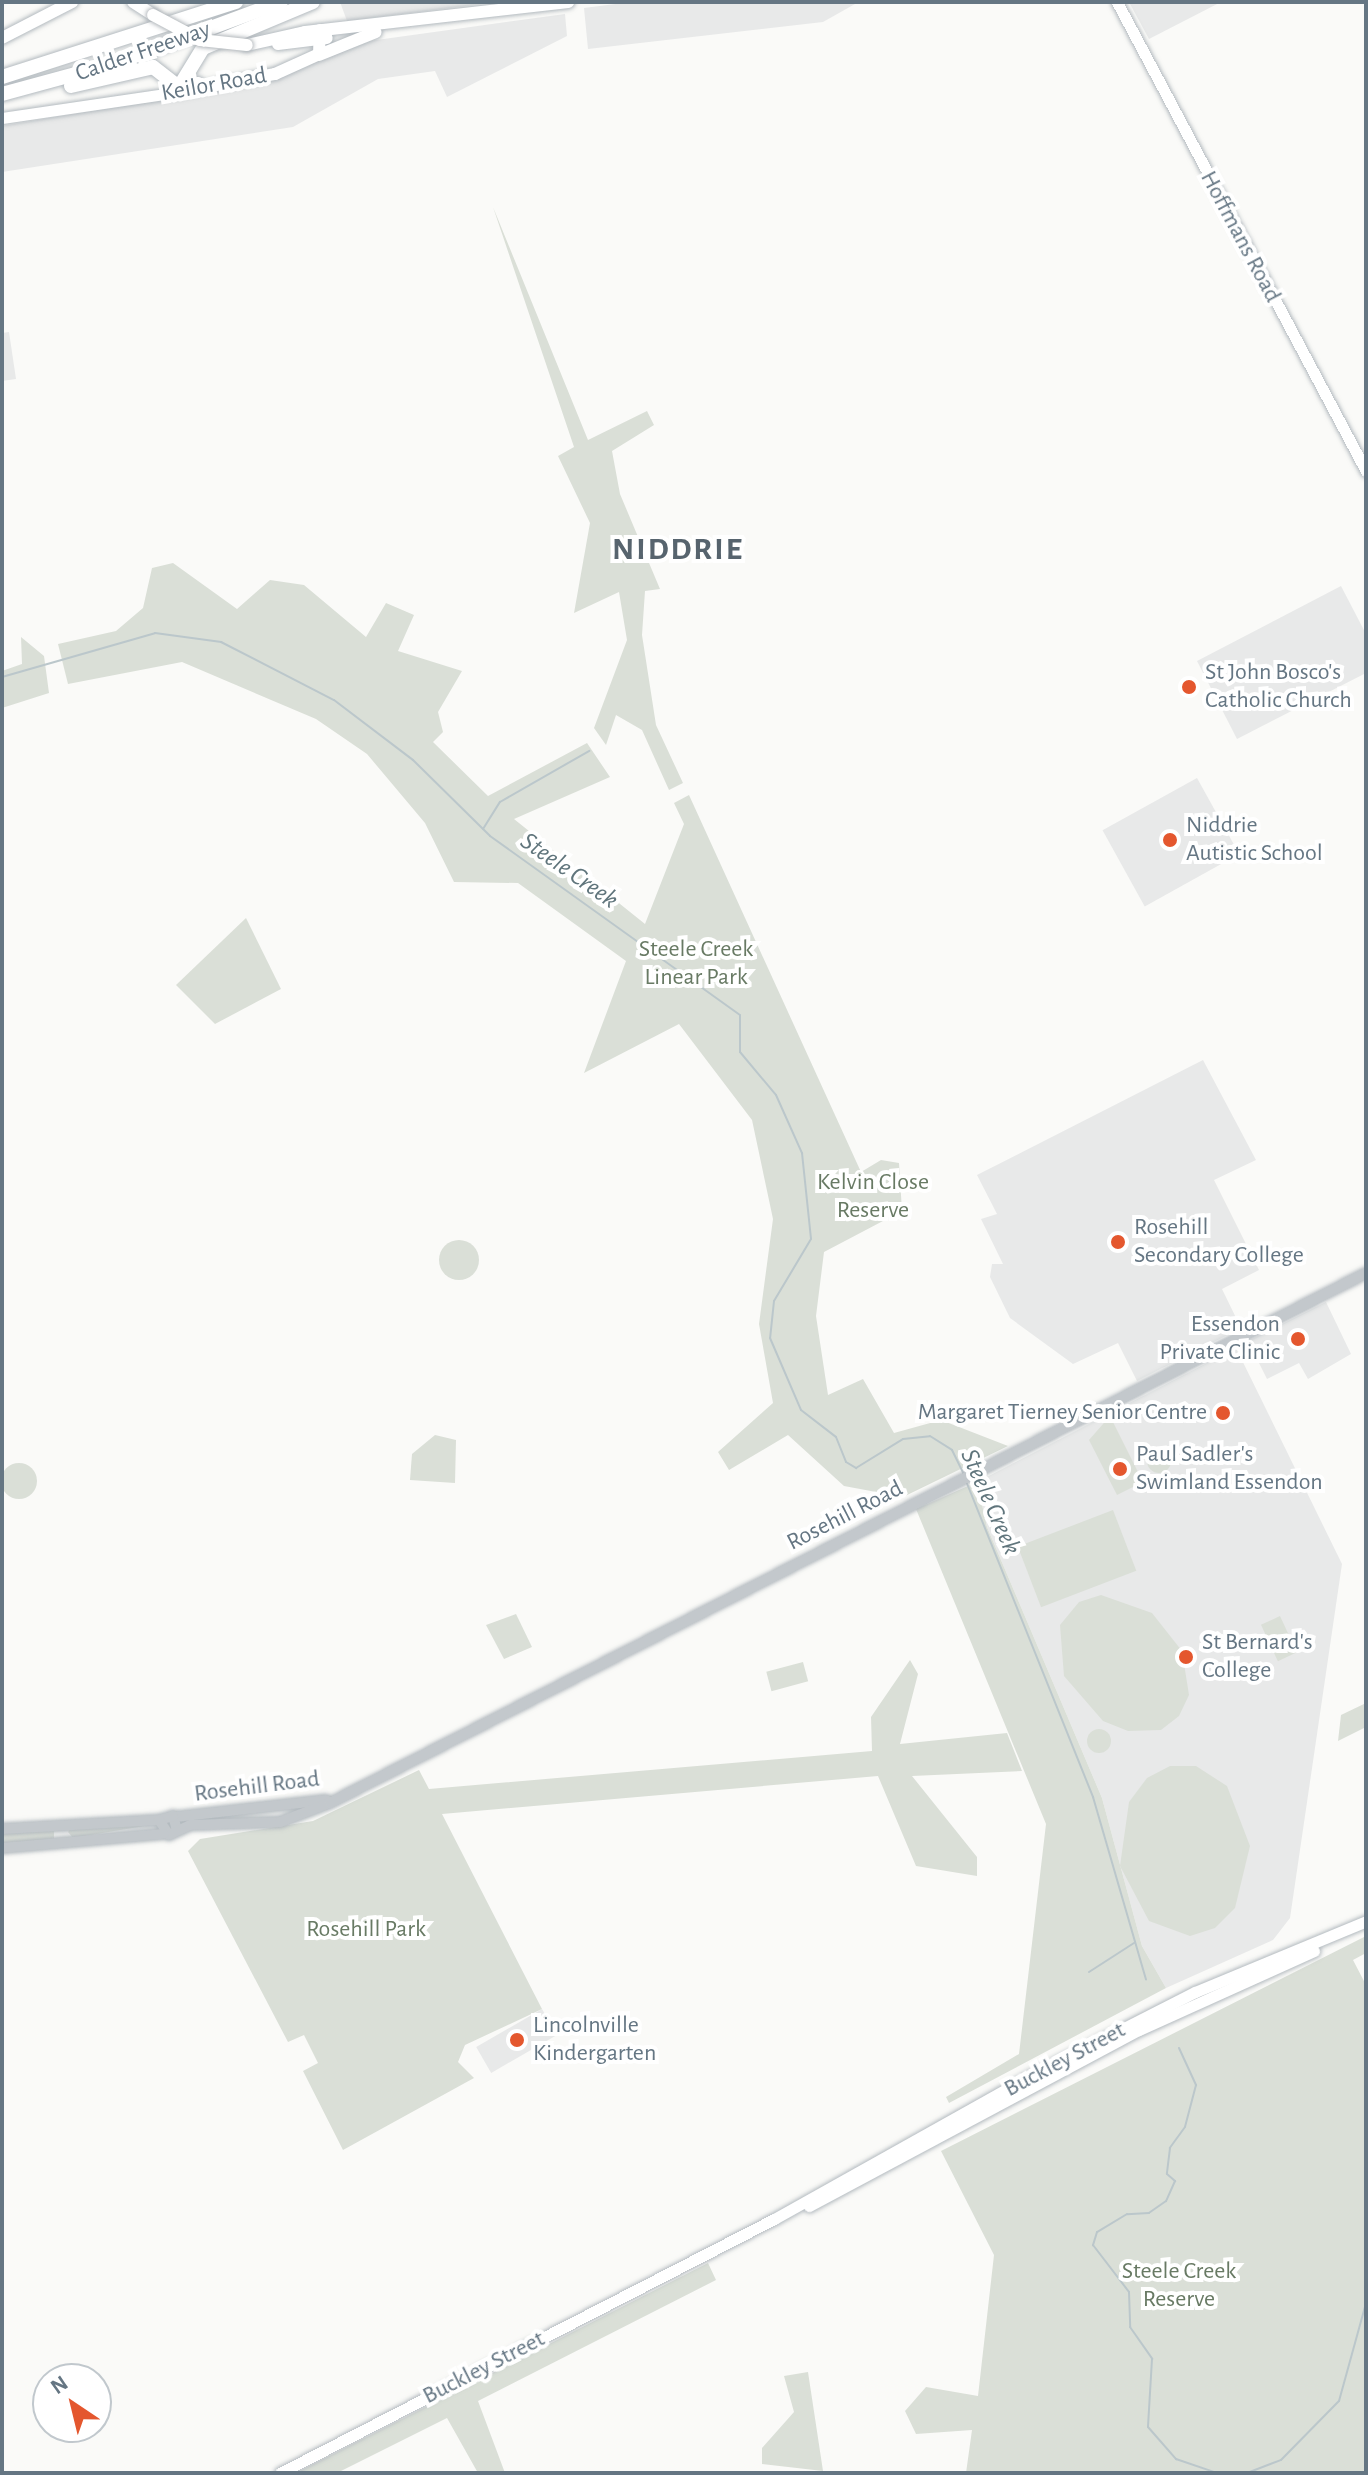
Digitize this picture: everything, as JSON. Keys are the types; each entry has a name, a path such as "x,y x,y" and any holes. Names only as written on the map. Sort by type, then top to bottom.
{"highway":[{"path":"2,67 235,2"},
{"name":"Calder Freeway","path":"2,77 235,2"},
{"name":"Calder Freeway","path":"2,94 116,63 281,2"},
{"path":"2,102 150,67 164,70 179,87 191,60 313,2"},
{"path":"191,60 198,82"}],"main road":[{"path":"2,38 72,2"},
{"name":"Keilor Road","path":"133,2 200,40 247,45 300,42 320,35"},
{"name":"Keilor Road","path":"143,2 153,15"},
{"name":"Keilor Road","path":"247,45 568,2"},
{"name":"Hoffmans Road","path":"1117,2 1366,471"},
{"name":"Keilor Road","path":"179,87 261,78 394,26"},
{"path":"314,57 320,35"},
{"name":"Keilor Road","path":"2,118 179,87 299,58 320,35"},
{"path":"299,58 300,42"},
{"name":"Buckley Street","path":"280,2473 774,2219 1182,1999 1366,1921"},
{"name":"Buckley Street","path":"774,2219 859,2185 1151,2024 1366,1928"}],"street":[{"name":"Rosehill Road","path":"2,1848 280,1822 343,1795 1366,1273"},
{"name":"Rosehill Road","path":"2,1829 159,1820 343,1795"},
{"path":"175,1817 177,1830"},
{"path":"159,1820 163,1834"}],"shaded area":[{"path":"340,2 497,2 347,21"},
{"path":"631,2 855,4 823,22 588,49 584,8"},
{"path":"1129,2 1221,2 1149,39"},
{"path":"565,14 567,36 447,97 435,71 378,79 293,127 2,172 2,126 269,81 362,42"},
{"path":"9,332 16,379 2,381 2,333"},
{"path":"1341,586 1366,634 1366,673 1237,739 1197,661"},
{"name":"Niddrie Autistic School","path":"1197,778 1239,854 1145,906 1103,830"},
{"name":"Rosehill Secondary College","path":"1203,1060 1256,1160 1214,1180 1259,1270 1222,1289 1241,1328 1137,1381 1118,1343 1073,1364 1010,1318 990,1277 992,1264 1003,1264 981,1219 997,1214 977,1175"},
{"name":"Essendon Private Clinic","path":"1326,1302 1351,1354 1308,1379 1299,1363 1267,1379 1248,1341"},
{"name":"St Bernard's College","path":"1236,1348 1342,1564 1290,1918 1273,1940 1166,1988 1142,1946 1102,1798 987,1527 977,1482"},
{"name":"Lincolnville Kindergarten","path":"542,2009 557,2035 491,2073 476,2047"}],"green space":[{"path":"493,207 588,440 647,411 654,425 612,451 620,494 660,589 645,591 642,635 656,725 683,783 669,790 642,730 616,715 606,745 594,728 627,640 619,592 574,613 590,523 558,456 574,447"},
{"path":"173,563 237,609 270,580 304,585 366,637 386,603 414,615 398,651 462,671 438,712 443,732 433,742 488,796 587,743 610,777 514,819 645,924 684,824 674,803 689,795 861,1172 881,1160 899,1163 902,1211 824,1252 816,1316 828,1395 863,1379 894,1433 941,1420 1008,1446 903,1497 844,1486 788,1435 729,1470 718,1452 773,1403 759,1324 773,1219 752,1120 679,1024 584,1073 626,961 518,883 454,882 425,823 367,754 316,719 182,662 68,684 58,644 116,631 143,608 152,568"},
{"path":"21,637 44,656 49,693 2,708 2,671 22,664"},
{"path":"246,918 281,989 215,1024 176,985"},
{"path":"459,1240 473,1246 479,1260 473,1274 459,1280 445,1274 439,1260 445,1246"},
{"name":"Paul Sadler's Swimland Essendon","path":"1110,1416 1143,1482 1117,1495 1089,1440"},
{"path":"435,1435 456,1440 455,1483 410,1480 412,1454"},
{"path":"1159,1449 1167,1453 1171,1461 1167,1469 1159,1473 1151,1469 1147,1461 1151,1453"},
{"path":"19,1463 32,1468 37,1481 32,1494 19,1499 6,1494 1,1481 6,1468"},
{"path":"977,1482 987,1527 1102,1798 1142,1946 1166,1988 949,2103 946,2097 1019,2054 1046,1824 916,1509"},
{"path":"1113,1510 1136,1571 1041,1607 1018,1547"},
{"path":"1101,1595 1152,1613 1182,1651 1189,1695 1179,1716 1161,1730 1128,1731 1103,1721 1064,1676 1060,1625 1079,1602"},
{"path":"516,1614 532,1647 504,1659 486,1625"},
{"path":"1280,1616 1297,1652 1278,1661 1261,1625"},
{"name":"Rosehill Park","path":"910,1660 918,1674 900,1744 1007,1733 1022,1771 912,1776 977,1857 977,1876 916,1866 878,1776 442,1814 542,2009 465,2045 458,2062 474,2078 343,2150 303,2071 318,2063 304,2035 288,2042 188,1851 200,1839 313,1821 419,1770 429,1789 872,1751 871,1717"},
{"path":"803,1662 808,1681 771,1691 766,1672"},
{"path":"1366,1703 1366,1727 1338,1741 1341,1715"},
{"path":"1099,1729 1107,1733 1111,1741 1107,1749 1099,1753 1091,1749 1087,1741 1091,1733"},
{"path":"1170,1766 1196,1766 1227,1786 1250,1846 1235,1908 1215,1928 1190,1936 1149,1921 1120,1866 1129,1802 1147,1778"},
{"path":"150,1825 73,1838 68,1832 70,1829"},
{"path":"54,1831 54,1839 2,1844 2,1833"},
{"name":"Steele Creek Reserve","path":"1366,1936 1366,1953 1353,1960 1366,1985 1366,2473 966,2473 972,2430 916,2434 905,2411 926,2387 978,2396 994,2255 941,2151"},
{"path":"708,2263 716,2280 478,2401 505,2473 478,2473 447,2418 337,2473 296,2473"},
{"path":"808,2372 823,2471 762,2464 762,2448 794,2412 784,2376"}],"waterway":[{"name":"Steele Creek","path":"2,677 155,633 221,642 334,700 413,760 490,836 740,1015 740,1052 776,1095 802,1153 811,1239 774,1301 770,1338 801,1410 836,1437 846,1462 856,1468 903,1439 930,1436 952,1450 964,1475"},
{"path":"483,829 500,802 589,751"},
{"name":"Steele Creek","path":"966,1481 1093,1797 1146,1979"},
{"path":"1089,1972 1134,1943"},
{"name":"Steele Creek","path":"1179,2048 1196,2085 1185,2127 1170,2148 1167,2174 1175,2181 1166,2201 1149,2213 1127,2214 1097,2232 1093,2245 1129,2292 1130,2327 1152,2359 1148,2427 1176,2459 1217,2473"},
{"name":"Steele Creek","path":"1247,2473 1281,2460 1339,2401 1366,2303"}],"place":[{"name":"St John Bosco's Catholic Church","path":"1189,687"},
{"name":"Niddrie Autistic School","path":"1170,840"},
{"name":"Rosehill Secondary College","path":"1118,1242"},
{"name":"Essendon Private Clinic","path":"1298,1339"},
{"name":"Margaret Tierney Senior Centre","path":"1223,1413"},
{"name":"Paul Sadler's Swimland Essendon","path":"1120,1469"},
{"name":"St Bernard's College","path":"1186,1657"},
{"name":"Lincolnville Kindergarten","path":"517,2040"}],"district":[{"name":"NIDDRIE","path":"678,549"}],"park label":[{"name":"Steele Creek Linear Park","path":"696,964"},
{"name":"Kelvin Close Reserve","path":"873,1197"}]}
